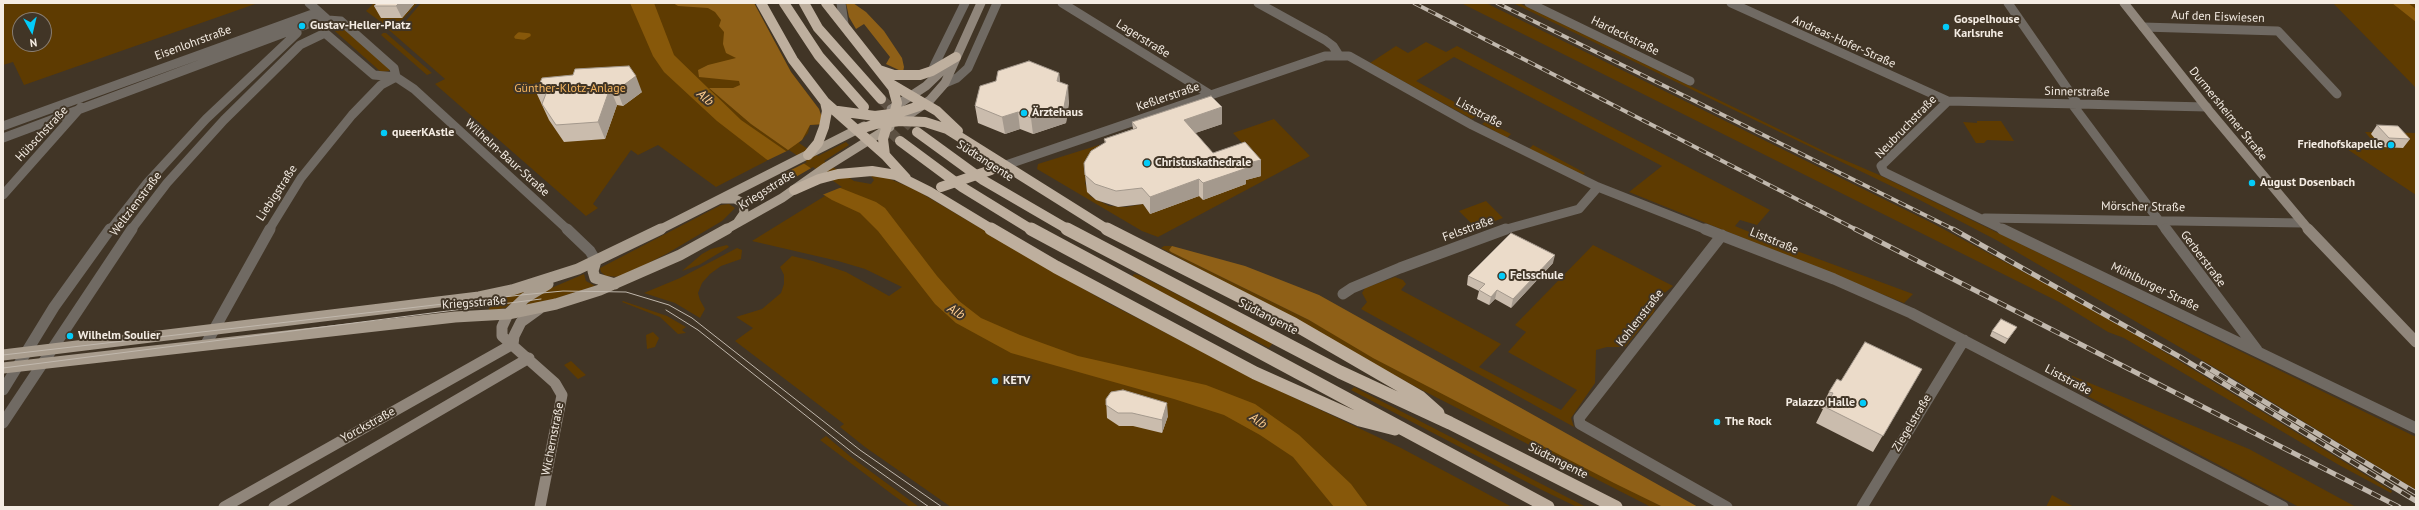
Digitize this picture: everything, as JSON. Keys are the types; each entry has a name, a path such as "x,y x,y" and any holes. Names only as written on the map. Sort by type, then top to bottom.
{"highway":[{"path":"761,3 793,60 828,104 885,155 910,181"},
{"path":"784,3 819,56 864,107"},
{"path":"804,3 818,28 881,99"},
{"path":"826,3 837,19 844,24 889,82 895,93 891,118 883,145 885,155"},
{"path":"878,69 888,74 905,76 934,74 956,56"},
{"path":"889,82 911,97 941,113 966,139"},
{"path":"869,140 911,97"},
{"path":"828,104 849,114 920,121 937,125 966,139 1118,235 1294,324 1420,397 1450,423"},
{"path":"808,155 818,143 824,127 828,104"},
{"path":"857,130 925,104"},
{"name":"Südtangente","path":"917,132 983,180 1087,240 1340,372 1450,423 1616,507"},
{"path":"900,141 962,187 1058,245 1413,433 1548,507"},
{"path":"930,192 1006,165"},
{"path":"794,190 819,179 838,174 880,172 896,175 930,192 1056,267 1255,373 1360,420 1413,433"}],"main road":[{"name":"Kriegsstraße","path":"3,355 479,297 512,290 596,261 857,130"},
{"name":"Kriegsstraße","path":"3,368 462,316 508,314 544,307 615,284 665,263 766,208 869,140"},
{"path":"715,202 732,199 743,203 744,213 734,226"},
{"path":"596,261 593,271 595,278 615,284"},
{"path":"508,314 525,298 578,268"}],"street":[{"path":"309,3 323,16 323,28 325,33"},
{"path":"841,3 844,24"},
{"path":"911,97 934,74 965,3"},
{"path":"925,104 945,82 981,3"},
{"path":"945,82 958,78 968,68 997,3"},
{"name":"Lagerstraße","path":"1062,3 1211,95"},
{"name":"Liststraße","path":"1258,3 1325,40 1333,46 1338,54 1354,58 1472,125 1598,187 1834,279 1911,313 2283,507"},
{"name":"Hardeckstraße","path":"1528,3 1690,81"},
{"name":"Andreas-Hofer-Straße","path":"1731,3 1948,101"},
{"name":"Gerberstraße","path":"2008,3 2075,104 2158,221 2258,352"},
{"name":"Durmersheimer Straße","path":"2124,3 2207,107 2303,223 2416,342"},
{"path":"294,29 323,16"},
{"name":"Wilhelm-Baur-Straße","path":"323,16 341,20 394,68 396,77"},
{"name":"Eisenlohrstraße","path":"3,126 76,98 323,16"},
{"name":"Auf den Eiswiesen","path":"2143,27 2278,31 2337,94"},
{"name":"Eisenlohrstraße","path":"3,138 82,107 294,29"},
{"name":"Weltzienstraße","path":"3,390 54,308 102,239 147,183 206,119 248,77 297,33 294,29"},
{"name":"Wilhelm-Baur-Straße","path":"325,33 374,75 396,77 414,89 577,238 590,251 596,261"},
{"name":"Weltzienstraße","path":"3,423 41,363 52,349 125,238 167,183 224,120 300,45 325,33"},
{"name":"Keßlerstraße","path":"1006,165 1325,56 1338,54"},
{"name":"Liebigstraße","path":"206,344 259,246 306,172 352,115 381,85 396,77"},
{"path":"76,98 82,107"},
{"name":"Sinnerstraße","path":"1948,101 2207,107"},
{"name":"Neubruchstraße","path":"1882,170 1883,164 1948,101"},
{"name":"Hübschstraße","path":"3,195 82,107"},
{"name":"Mühlburger Straße","path":"1882,170 1888,175 1982,218 2416,428"},
{"name":"Felsstraße","path":"1343,294 1352,288 1386,274 1518,224 1579,209 1585,204 1598,187"},
{"name":"Mörscher Straße","path":"1982,218 2303,223"},
{"name":"Kohlenstraße","path":"1722,235 1579,418 1580,424 1727,507"},
{"path":"513,344 514,336 524,319 531,312 544,307"},
{"name":"Wichernstraße","path":"508,314 502,327 502,334 555,383 562,395 540,507"},
{"name":"Ziegelstraße","path":"1862,507 1964,340"},
{"name":"Yorckstraße","path":"224,507 513,344"},
{"name":"Yorckstraße","path":"274,507 529,358"}],"green space":[{"path":"3,3 258,3 24,85 13,62 3,65"},
{"path":"374,3 389,3 383,11 418,3 401,21 385,25 366,11"},
{"name":"Günther-Klotz-Anlage","path":"421,3 754,3 791,72 819,109 824,124 810,125 808,133 799,143 818,156 846,142 849,145 824,161 854,181 871,184 874,180 871,176 885,177 914,189 1106,302 1261,382 1401,448 1512,507 951,507 865,447 840,427 844,424 735,341 753,328 736,317 762,309 781,293 784,284 784,275 780,267 792,256 846,272 889,296 902,287 865,269 838,261 752,241 828,194 780,154 716,187 658,145 638,155 631,150 593,204 598,208 586,216 435,84 445,79 389,30 405,22"},
{"path":"1461,3 1486,3 1932,223 2044,283 2148,342 2392,491 2391,493 2339,465 2124,338 2108,332 2059,302"},
{"path":"1513,3 1519,3 1828,153 1877,174 2416,437 2416,490 2229,376 1998,241 1916,198"},
{"path":"2333,3 2416,3 2416,88 2415,87"},
{"path":"336,22 390,69 389,71 381,72 328,25"},
{"path":"386,33 432,73 427,75 381,35"},
{"path":"1426,42 1446,52 1457,46 1770,210 1757,225 1740,220 1735,226 1778,244 1913,294 1904,303 1629,192 1662,166 1454,57 1416,81 1478,115 1472,119 1370,63 1396,46 1408,53"},
{"path":"1274,119 1310,156 1158,237 1142,231 1037,169 1038,164 1099,145 1103,148 1087,175 1085,183 1090,196 1109,206 1126,207 1143,204 1150,213 1243,180 1253,155 1233,133"},
{"path":"1486,121 1511,134 1507,138 1482,124"},
{"path":"1977,121 2001,121 2014,141 1987,140 1984,143 1976,143 1963,122 1977,123"},
{"path":"2365,132 2416,133 2416,195 2338,143 2376,145"},
{"path":"1533,145 1585,173 1583,175 1529,149"},
{"path":"1486,201 1503,218 1476,228 1459,211"},
{"path":"729,204 735,208 722,221 668,253 621,277 606,276 601,272 600,268 721,205"},
{"path":"727,245 729,247 699,265 682,271 702,254 711,249"},
{"path":"1593,245 1673,286 1661,296 1656,303 1654,312 1625,347 1607,347 1596,350 1595,383 1571,418 1574,427 1361,309 1367,302 1362,293 1365,288 1395,277 1403,280 1406,284 1401,290 1501,344 1479,367 1561,410 1577,390 1508,352 1526,332 1515,325"},
{"path":"1164,246 1172,246 1169,250 1171,252 1309,320 1663,507 1651,507 1418,388 1161,248"},
{"path":"737,248 742,250 741,259 721,266 710,274 702,283 698,293 705,309 700,318 675,303 644,293 680,278"},
{"path":"584,274 586,281 595,286 548,301 524,306 542,292"},
{"path":"1134,274 1139,275 1273,343 1269,348 1132,277"},
{"path":"532,288 505,308 488,311 492,300 500,299"},
{"path":"623,301 667,316 686,327 682,330 686,333 678,334 660,317 622,302"},
{"path":"653,332 659,338 655,347 647,349 646,335"},
{"path":"571,361 586,375 578,379 564,365"},
{"path":"2063,372 2249,449 2356,507 2299,507 2057,380"},
{"path":"1354,387 1586,507 1577,507 1542,490 1351,390"},
{"path":"826,436 851,457 919,507 910,507 820,440"},
{"path":"2052,495 2074,507 2046,507"}],"shaded area":[{"path":"673,3 754,3 791,72 819,109 824,124 810,125 802,140 788,150 751,124 709,88 733,88 740,85 739,81 699,77 698,70 708,65 736,58 726,53 723,44 724,32 719,26 721,20 715,12 708,8 678,6"},
{"path":"846,3 853,3 866,12 884,31 902,58 904,67 903,72 886,64 890,57 864,24 856,29 849,17"},
{"path":"1172,246 1245,266 1319,295 1698,507 1663,507 1614,483 1373,358 1309,320 1171,252 1169,250"}],"water":[{"name":"Alb","path":"630,3 654,3 674,55 741,120 838,187 876,202 885,208 937,276 959,301 981,318 1020,335 1078,356 1206,385 1255,404 1299,435 1351,484 1368,507 1334,507 1293,457 1260,435 1224,415 1174,399 1011,353 956,323 935,304 878,231 860,213 832,200 766,159 717,121 664,72 653,56"},
{"path":"2392,3 2408,3 2416,9 2416,22"}],"pier":[{"path":"789,150 807,162 785,173 766,161"},
{"path":"813,167 842,187 822,195 794,178"}],"building":[{"path":"377,3 399,3 396,6 374,6"},
{"path":"1029,61 1059,73 1057,81 1068,85 1064,107 1031,118 1018,112 1002,117 975,106 980,86 996,81 998,71"},
{"path":"629,66 636,76 617,90 610,88 598,122 556,125 542,104 547,91 536,92 542,78 573,75 575,69"},
{"name":"Christuskathedrale","path":"1211,96 1222,107 1184,120 1213,153 1245,142 1261,160 1244,164 1247,168 1203,183 1199,179 1150,197 1142,188 1116,191 1095,184 1085,175 1084,163 1091,151 1106,142 1104,139 1137,128 1132,122"},
{"path":"2377,125 2398,126 2410,139 2389,138"},
{"name":"Felsschule","path":"1511,233 1555,255 1513,299 1497,290 1491,297 1479,290 1485,284 1468,276"},
{"path":"2001,319 2017,327 2008,339 1992,331"},
{"name":"Palazzo Halle","path":"1865,342 1922,369 1883,436 1825,407 1833,393 1829,392 1837,379 1841,381"},
{"path":"1123,390 1167,403 1162,420 1132,413 1118,413 1106,405 1106,399 1111,392"}],"waterway":[{"path":"519,34 529,35 524,38 516,37 519,34"}],"tunnel":[{"path":"881,99 917,132"},
{"path":"879,121 900,141"}],"tram line":[{"path":"3,355 521,295 563,291 626,292 669,305 692,318 860,450 942,507"},
{"path":"3,368 541,299"},
{"path":"666,310 698,330 853,453 929,507"}],"railway":[{"path":"1414,3 1857,230"},
{"path":"1497,3 1953,229"},
{"path":"1855,229 2399,507"},
{"path":"1953,229 2180,357 2416,501"},
{"path":"2202,364 2416,493"}],"place":[{"name":"Gustav-Heller-Platz","path":"302,26"},
{"name":"Gospelhouse Karlsruhe","path":"1946,27"},
{"name":"Ärztehaus","path":"1024,113"},
{"name":"queerKAstle","path":"384,133"},
{"name":"Friedhofskapelle","path":"2391,145"},
{"name":"Christuskathedrale","path":"1147,163"},
{"name":"August Dosenbach","path":"2252,183"},
{"name":"Felsschule","path":"1502,276"},
{"name":"Wilhelm Soulier","path":"70,336"},
{"name":"KETV","path":"995,381"},
{"name":"Palazzo Halle","path":"1863,403"},
{"name":"The Rock","path":"1717,422"}]}
